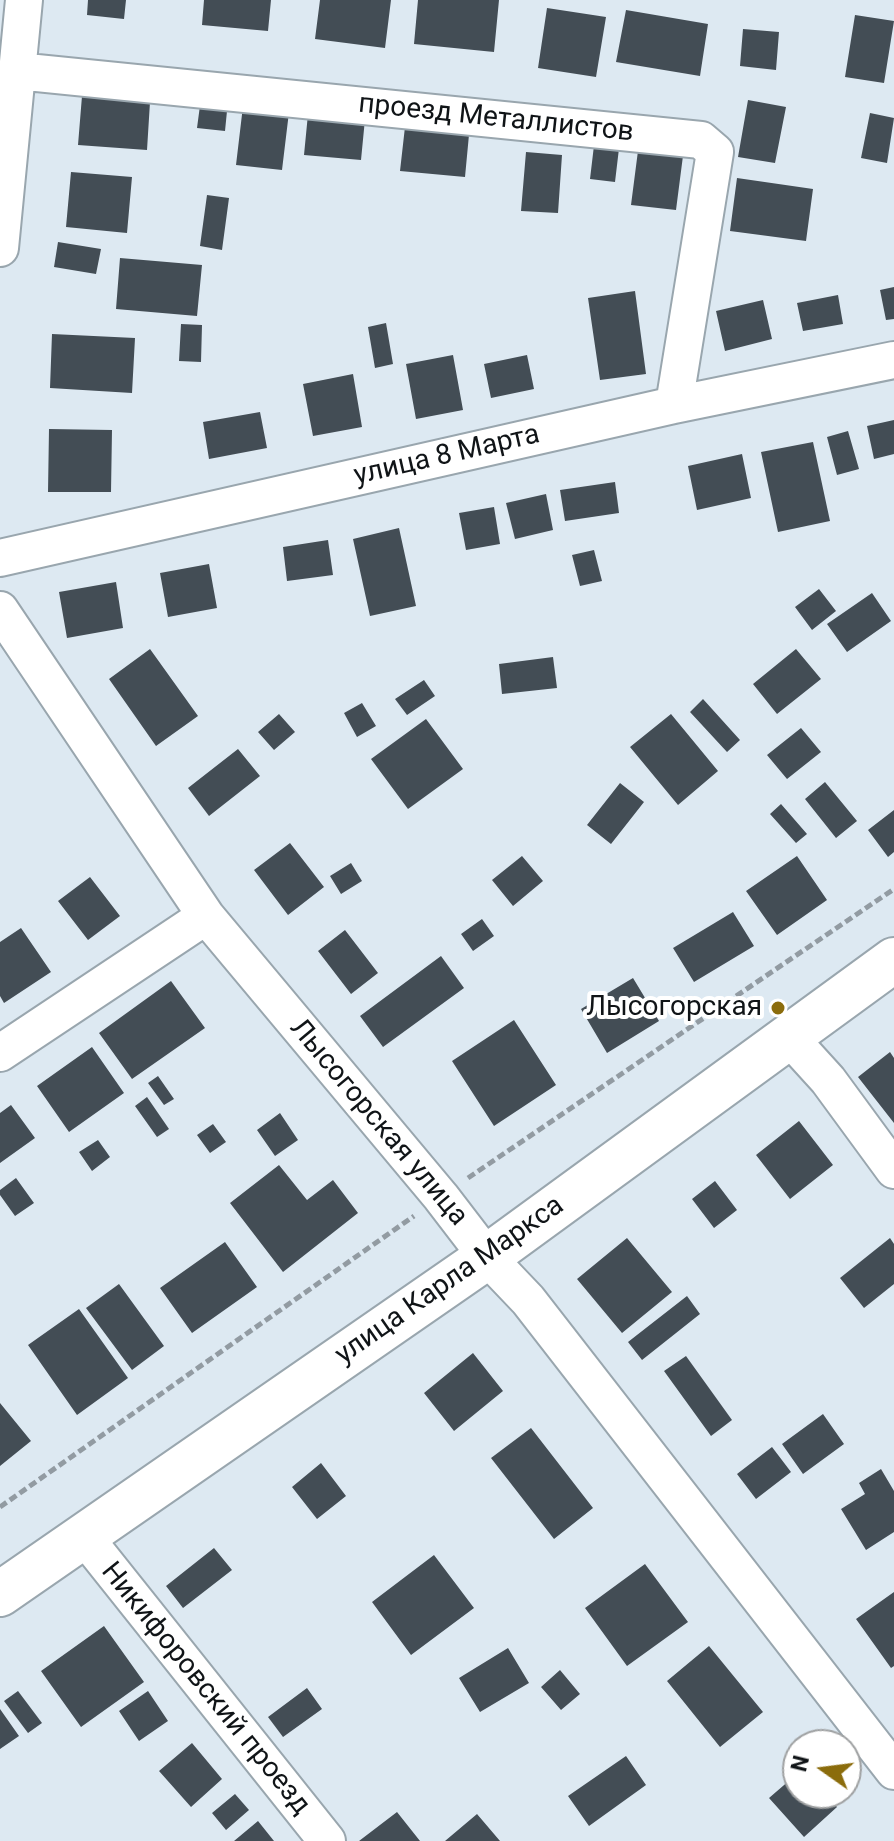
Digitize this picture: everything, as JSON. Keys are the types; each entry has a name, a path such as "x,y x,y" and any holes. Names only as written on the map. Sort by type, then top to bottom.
{"main road":[{"name":"улица Карла Маркса","path":"0,1594 487,1257 894,960"}],"street":[{"path":"0,248 24,0"},
{"name":"проезд Металлистов","path":"17,71 701,140 715,152 674,405"},
{"name":"улица 8 Марта","path":"0,558 674,405 894,360"},
{"name":"Лысогорская улица","path":"0,610 206,916 441,1197 487,1257 528,1300 894,1771"},
{"path":"0,1053 206,916"},
{"path":"788,1036 828,1080 894,1170"},
{"name":"Никифоровский проезд","path":"83,1535 327,1841"}],"building":[{"path":"88,0 126,0 124,19 87,15"},
{"path":"204,0 271,0 268,31 202,25"},
{"path":"320,0 391,0 385,48 315,39"},
{"path":"418,0 499,0 494,52 414,44"},
{"path":"547,8 606,17 596,77 538,68"},
{"path":"626,10 708,24 700,76 616,62"},
{"path":"855,15 894,21 884,83 845,77"},
{"path":"743,29 779,32 776,70 740,66"},
{"path":"82,96 150,102 147,150 78,145"},
{"path":"201,98 228,101 225,131 197,128"},
{"path":"748,100 786,107 775,163 738,157"},
{"path":"243,106 289,112 282,170 236,165"},
{"path":"870,113 894,118 887,163 861,158"},
{"path":"308,114 365,119 361,160 304,155"},
{"path":"406,118 470,124 465,177 400,171"},
{"path":"595,137 620,140 615,182 590,179"},
{"path":"639,143 684,148 676,210 631,205"},
{"path":"526,152 562,155 558,213 521,211"},
{"path":"71,172 132,177 127,233 66,227"},
{"path":"737,178 813,189 806,241 730,231"},
{"path":"207,195 229,198 222,250 200,246"},
{"path":"58,242 101,249 96,274 54,267"},
{"path":"120,258 202,265 197,316 116,309"},
{"path":"894,287 894,319 886,320 880,290"},
{"path":"635,291 646,374 600,380 588,298"},
{"path":"838,295 843,324 803,331 797,303"},
{"path":"763,300 772,339 725,351 716,311"},
{"path":"386,323 393,364 375,368 368,327"},
{"path":"181,324 202,325 201,362 179,361"},
{"path":"52,334 135,338 132,393 50,388"},
{"path":"453,355 463,410 416,419 406,364"},
{"path":"527,355 534,389 491,398 484,364"},
{"path":"353,374 362,427 313,436 303,384"},
{"path":"260,412 267,448 209,459 203,422"},
{"path":"894,420 894,454 874,459 867,426"},
{"path":"49,429 112,430 111,492 48,492"},
{"path":"848,431 859,469 837,475 827,437"},
{"path":"813,442 830,521 778,532 761,452"},
{"path":"742,454 751,498 697,510 688,466"},
{"path":"615,482 619,513 565,521 560,490"},
{"path":"546,494 553,530 515,539 506,503"},
{"path":"494,507 500,544 466,550 459,513"},
{"path":"399,528 416,606 370,616 353,539"},
{"path":"328,540 333,575 287,581 283,547"},
{"path":"594,550 602,581 580,586 572,555"},
{"path":"209,564 217,608 168,617 160,573"},
{"path":"116,582 123,628 67,638 59,592"},
{"path":"819,589 836,611 812,630 795,607"},
{"path":"872,593 891,621 847,652 827,624"},
{"path":"150,649 198,716 156,746 109,679"},
{"path":"796,649 821,679 777,714 753,684"},
{"path":"553,657 557,688 502,694 499,664"},
{"path":"424,680 435,696 407,715 395,699"},
{"path":"703,699 740,740 727,752 690,712"},
{"path":"362,703 376,726 357,737 344,713"},
{"path":"279,714 295,732 274,750 258,732"},
{"path":"671,714 718,771 678,805 630,747"},
{"path":"426,719 463,769 408,809 371,759"},
{"path":"801,728 821,752 787,779 767,755"},
{"path":"238,749 260,776 209,816 188,788"},
{"path":"825,782 857,821 836,838 805,799"},
{"path":"620,783 644,802 611,844 587,825"},
{"path":"781,804 807,834 796,843 770,814"},
{"path":"894,810 894,852 888,857 868,830"},
{"path":"290,843 324,887 288,915 254,870"},
{"path":"522,856 543,881 513,906 492,880"},
{"path":"797,856 827,900 777,935 746,891"},
{"path":"351,863 362,881 341,894 330,876"},
{"path":"90,877 120,916 88,940 58,901"},
{"path":"733,912 754,946 694,982 673,948"},
{"path":"482,919 494,936 473,951 461,934"},
{"path":"21,928 51,972 4,1003 0,996 0,942"},
{"path":"345,930 378,973 351,994 318,951"},
{"path":"441,956 464,988 383,1047 360,1016"},
{"path":"633,978 659,1021 607,1053 581,1009"},
{"path":"171,981 205,1028 132,1079 99,1033"},
{"path":"514,1020 556,1085 494,1126 452,1061"},
{"path":"92,1047 124,1093 69,1132 37,1086"},
{"path":"890,1052 894,1058 894,1123 858,1077"},
{"path":"158,1076 174,1099 164,1105 148,1083"},
{"path":"147,1097 169,1129 157,1137 135,1106"},
{"path":"11,1105 35,1138 0,1163 0,1113"},
{"path":"280,1113 298,1140 275,1156 257,1130"},
{"path":"799,1121 833,1165 790,1199 756,1155"},
{"path":"213,1124 226,1142 210,1153 197,1135"},
{"path":"98,1140 110,1157 92,1171 79,1152"},
{"path":"279,1165 307,1200 333,1180 358,1213 283,1272 230,1203"},
{"path":"16,1178 34,1203 15,1216 0,1195 0,1190"},
{"path":"715,1181 737,1210 714,1228 692,1199"},
{"path":"627,1238 672,1292 622,1333 577,1279"},
{"path":"890,1238 894,1244 894,1284 864,1308 840,1278"},
{"path":"225,1242 257,1287 192,1333 160,1288"},
{"path":"119,1284 164,1346 132,1370 86,1308"},
{"path":"687,1296 700,1314 642,1360 628,1342"},
{"path":"79,1309 128,1378 77,1415 28,1345"},
{"path":"473,1353 503,1391 454,1431 424,1393"},
{"path":"686,1356 732,1420 711,1436 664,1371"},
{"path":"0,1403 31,1441 0,1466"},
{"path":"823,1414 844,1444 803,1474 782,1444"},
{"path":"531,1428 593,1508 554,1539 491,1458"},
{"path":"772,1447 791,1472 756,1499 737,1474"},
{"path":"321,1463 346,1496 317,1519 292,1487"},
{"path":"881,1469 894,1491 894,1532 866,1550 841,1509 865,1494 859,1483"},
{"path":"214,1548 232,1570 183,1608 166,1586"},
{"path":"434,1555 474,1608 411,1655 372,1602"},
{"path":"645,1564 688,1622 627,1666 585,1608"},
{"path":"894,1592 894,1666 891,1668 856,1619"},
{"path":"104,1626 144,1682 81,1727 41,1671"},
{"path":"709,1646 763,1712 720,1747 667,1681"},
{"path":"508,1648 529,1683 480,1712 459,1678"},
{"path":"560,1670 580,1694 561,1710 541,1687"},
{"path":"307,1688 322,1709 283,1737 268,1717"},
{"path":"18,1691 42,1723 28,1733 4,1701"},
{"path":"148,1691 168,1721 139,1741 119,1711"},
{"path":"0,1709 19,1736 0,1749"},
{"path":"192,1743 222,1779 191,1807 159,1771"},
{"path":"626,1756 646,1785 589,1826 568,1796"},
{"path":"782,1787 782,1809 835,1809 804,1837 769,1798"},
{"path":"235,1794 249,1810 226,1830 212,1813"},
{"path":"397,1812 420,1841 359,1841"},
{"path":"477,1814 500,1841 445,1841"},
{"path":"258,1821 274,1841 234,1841"}],"place":[{"name":"Лысогорская","path":"778,1008"}]}
